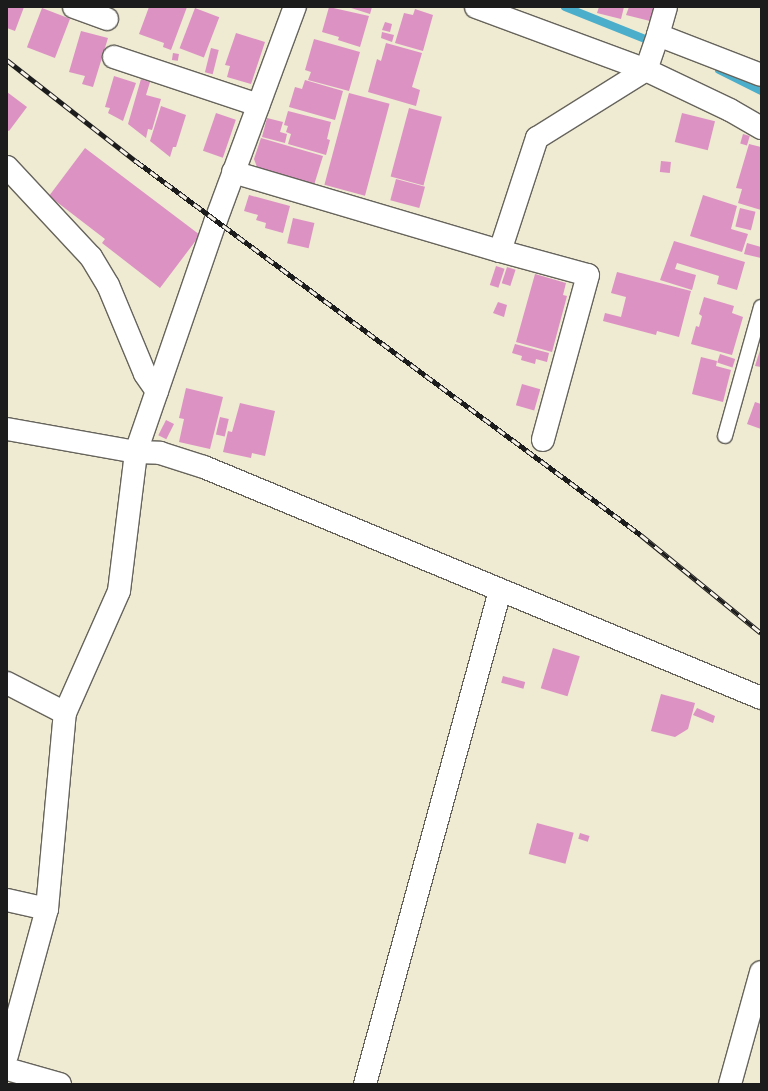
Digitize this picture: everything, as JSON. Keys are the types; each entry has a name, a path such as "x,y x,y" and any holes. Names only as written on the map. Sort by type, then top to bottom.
{"street":[{"path":"74,7 107,19"},
{"path":"7,1055 47,909 65,714 119,591 136,452 233,172 295,7"},
{"path":"476,7 646,70 730,110 761,128"},
{"path":"500,250 537,138 646,70 666,7"},
{"path":"658,35 761,75"},
{"path":"114,57 258,105"},
{"path":"7,167 91,257 108,285 145,374 157,391"},
{"path":"233,172 588,275 543,440"},
{"path":"7,429 136,452 160,453 204,467 761,698"},
{"path":"365,1084 500,591"},
{"path":"7,683 65,714"},
{"path":"7,900 47,909"},
{"path":"730,1084 761,972"},
{"path":"7,1069 60,1084"}],"lane":[{"path":"725,436 761,307"}],"building":[{"path":"7,7 24,7 15,31 7,28"},
{"path":"149,7 187,7 171,50 163,47 164,43 139,34"},
{"path":"329,7 369,16 360,47 338,40 339,37 322,32"},
{"path":"348,7 372,7 370,14"},
{"path":"599,7 624,7 621,19 597,13"},
{"path":"629,7 654,7 650,21 626,15"},
{"path":"42,8 70,19 55,58 27,47"},
{"path":"195,8 219,17 204,57 180,48"},
{"path":"415,9 433,15 423,51 395,43 404,13 413,15"},
{"path":"385,22 392,24 390,32 382,30"},
{"path":"81,31 108,38 93,87 82,84 85,76 69,72"},
{"path":"382,32 394,35 392,42 381,38"},
{"path":"236,33 265,42 251,84 227,77 230,66 225,65"},
{"path":"314,39 360,52 349,91 308,80 311,72 305,70"},
{"path":"386,43 422,53 412,87 420,90 416,106 368,92 377,59 381,61"},
{"path":"211,48 219,50 213,74 205,72"},
{"path":"173,53 179,54 178,61 172,60"},
{"path":"114,76 136,83 123,121 108,113 110,108 105,107"},
{"path":"141,79 150,82 146,95 161,99 152,130 148,129 146,138 128,124"},
{"path":"305,80 343,91 335,120 289,107 295,87 302,89"},
{"path":"7,92 27,107 9,131 7,130"},
{"path":"349,93 390,104 365,196 324,185"},
{"path":"161,106 186,115 176,147 173,147 170,157 150,141"},
{"path":"409,108 442,117 423,185 391,177"},
{"path":"288,111 331,122 327,139 330,140 326,155 288,144 291,134 286,132 288,126 284,125"},
{"path":"216,113 236,120 223,158 203,151"},
{"path":"682,113 715,121 708,150 675,142"},
{"path":"267,118 283,122 280,132 287,134 285,143 262,137"},
{"path":"743,134 750,136 747,146 740,144"},
{"path":"261,138 323,156 314,185 257,167 254,159"},
{"path":"749,144 761,147 761,210 738,203 742,189 736,188"},
{"path":"85,148 200,235 160,288 102,243 105,239 49,196"},
{"path":"661,161 671,162 670,173 660,172"},
{"path":"396,179 425,187 419,208 390,200"},
{"path":"249,195 290,206 283,233 265,228 266,223 256,220 258,215 244,211"},
{"path":"703,195 737,206 731,229 748,234 742,252 690,236"},
{"path":"740,208 756,212 751,230 735,226"},
{"path":"293,218 314,223 309,248 287,243"},
{"path":"674,241 745,262 737,290 717,284 719,276 677,263 675,269 696,275 692,290 660,280"},
{"path":"747,243 761,247 761,258 744,254"},
{"path":"496,266 505,269 498,288 490,285"},
{"path":"507,267 516,270 510,286 502,283"},
{"path":"617,272 691,291 679,337 657,331 656,335 603,321 605,313 621,317 626,297 611,293"},
{"path":"535,274 566,283 563,295 567,296 552,352 516,342"},
{"path":"704,297 734,306 732,313 743,317 732,355 691,344 696,326 699,327 702,316 699,314"},
{"path":"498,302 507,305 504,317 493,313"},
{"path":"515,344 549,353 547,362 536,359 535,364 521,360 522,356 512,353"},
{"path":"761,347 761,367 755,366"},
{"path":"720,354 735,359 732,368 717,363"},
{"path":"701,357 717,361 716,366 731,370 723,402 692,394"},
{"path":"522,384 540,389 534,410 516,405"},
{"path":"186,388 223,397 210,449 179,442 184,419 179,418"},
{"path":"755,402 761,404 761,429 747,424"},
{"path":"240,403 275,411 265,456 252,453 251,458 223,452 228,431 232,432"},
{"path":"220,417 229,419 225,437 216,435"},
{"path":"166,420 174,424 166,439 158,435"},
{"path":"553,648 580,656 567,696 541,688"},
{"path":"503,676 525,682 523,689 501,683"},
{"path":"661,694 695,703 688,729 675,737 651,731"},
{"path":"697,708 715,716 713,723 693,715"},
{"path":"537,823 574,833 565,864 529,854"},
{"path":"580,833 590,836 588,842 578,839"}],"waterway":[{"path":"565,7 655,43"},
{"path":"719,70 761,91"}],"railway":[{"path":"7,60 136,161 641,535 761,633"}]}
